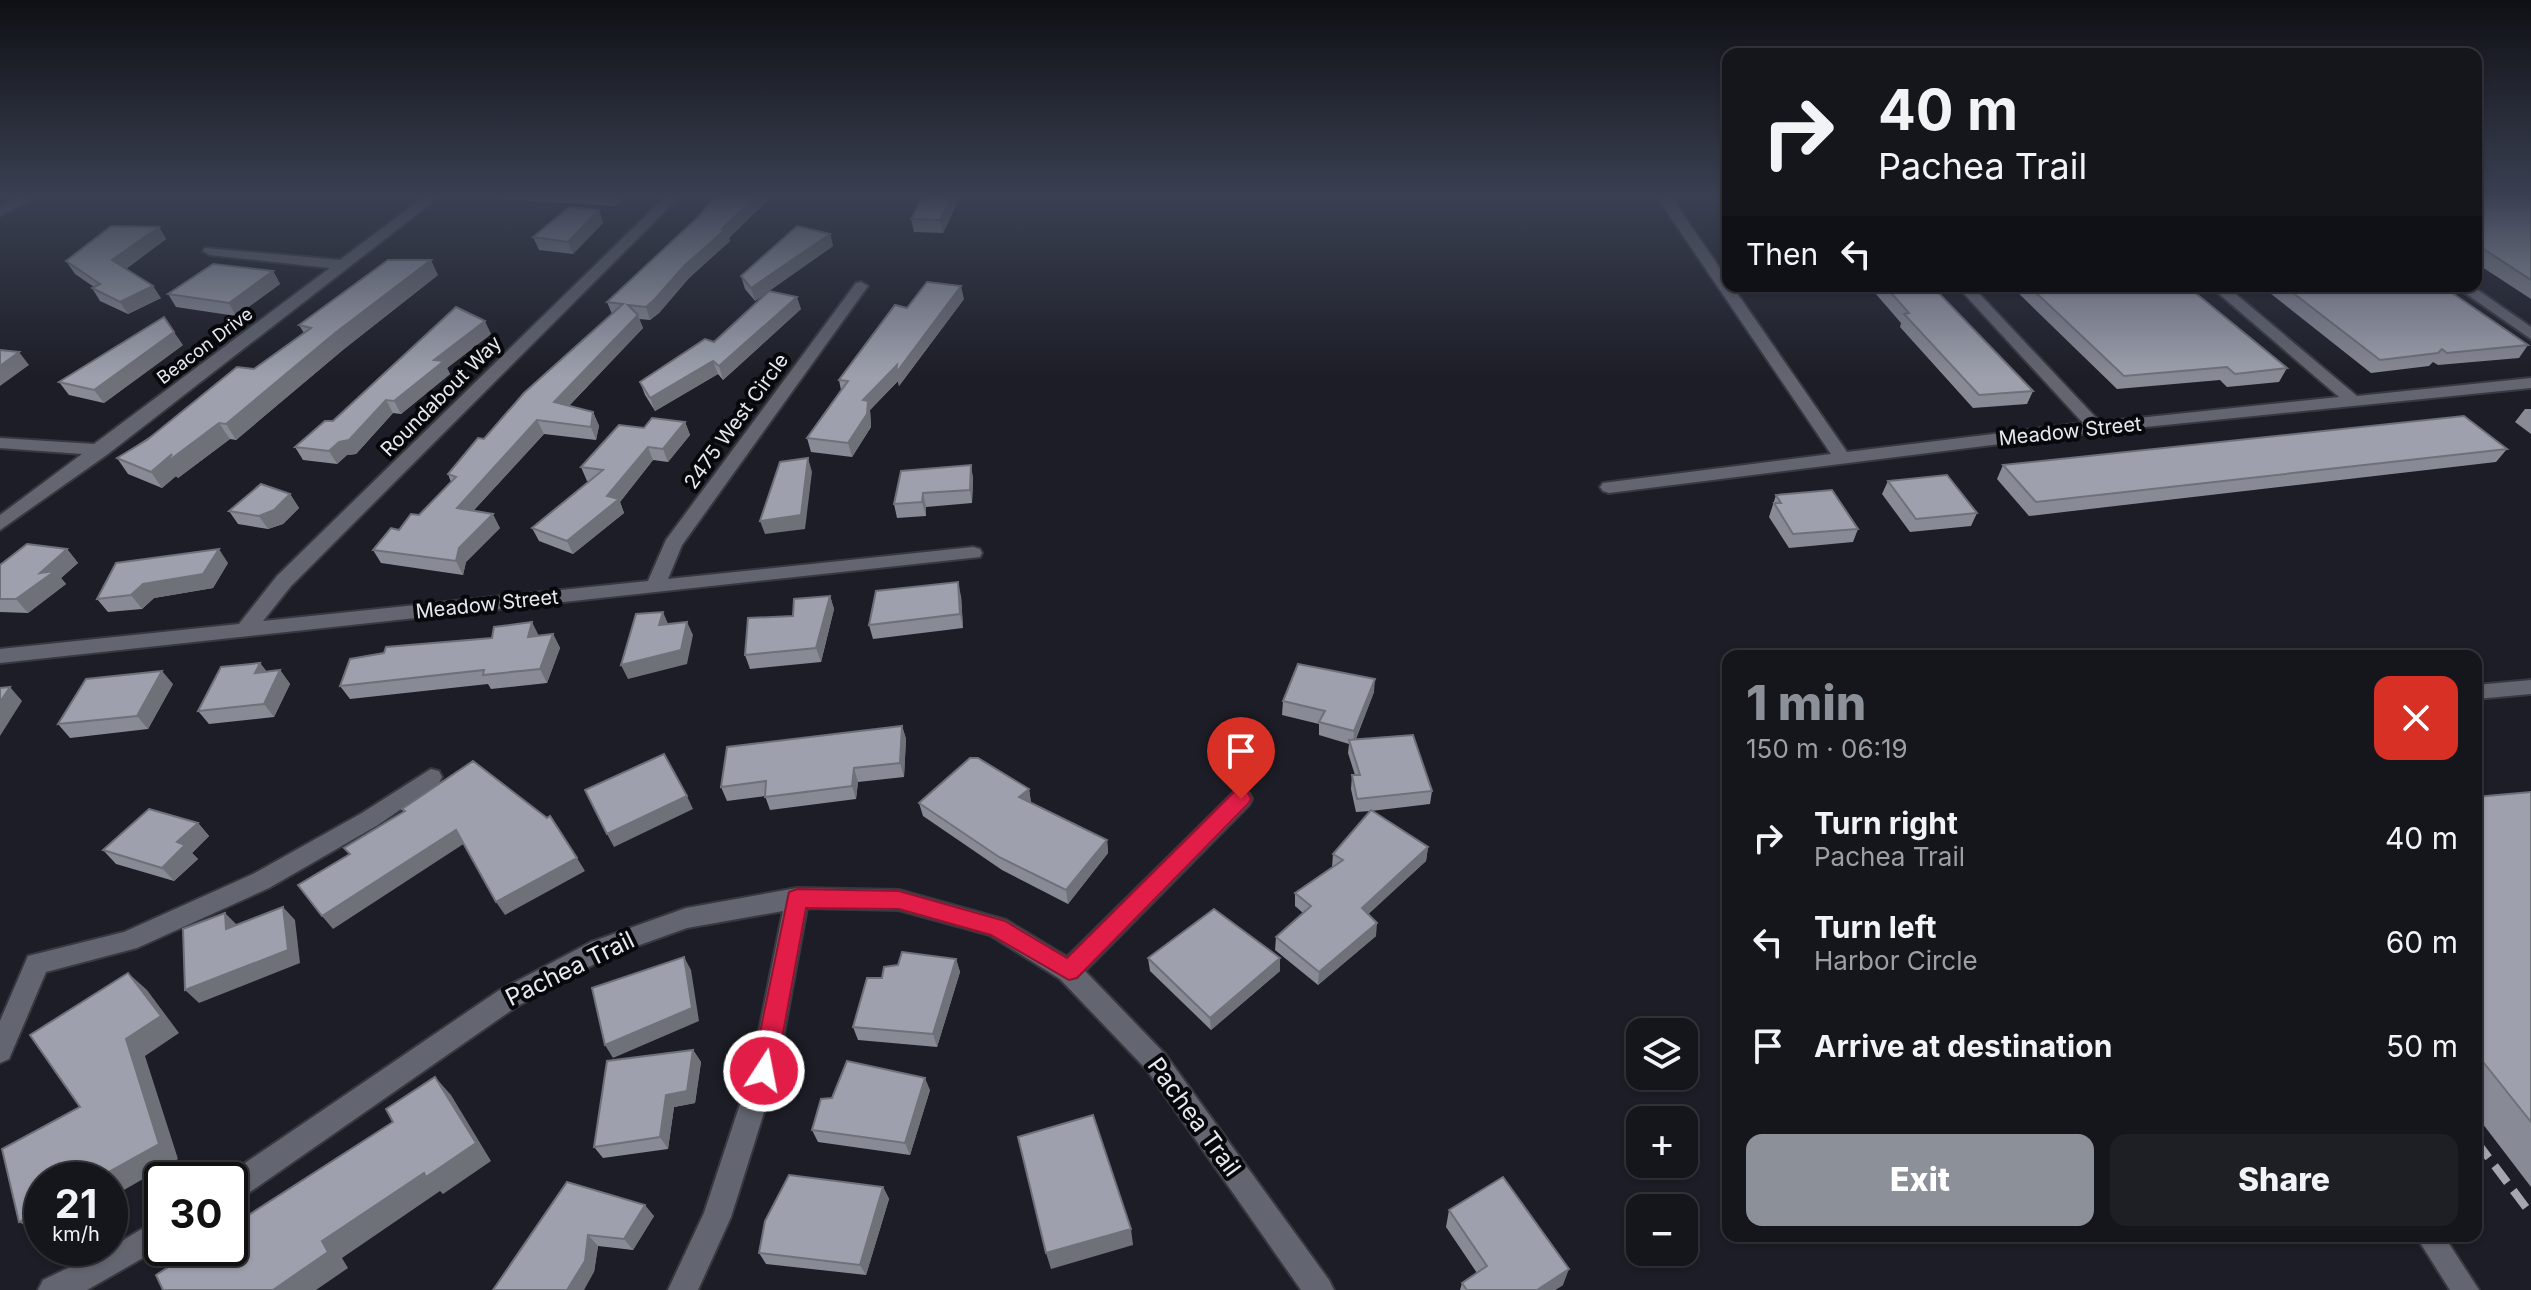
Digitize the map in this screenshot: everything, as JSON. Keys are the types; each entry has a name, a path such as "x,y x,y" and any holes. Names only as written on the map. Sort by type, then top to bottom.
{"street":[{"path":"270,257 345,265"},
{"name":"Beacon Drive","path":"0,524 355,257"},
{"name":"Roundabout Way","path":"245,630 284,581 612,257"},
{"path":"1705,257 1722,282"},
{"name":"2475 West Circle","path":"655,587 673,544 861,286"},
{"path":"1729,292 1843,459"},
{"path":"1970,292 2096,427"},
{"path":"2224,292 2353,401"},
{"path":"2471,292 2531,334"},
{"name":"Meadow Street","path":"1609,487 2096,427 2531,383"},
{"path":"0,443 102,450"},
{"name":"Meadow Street","path":"0,656 973,553"},
{"path":"0,1051 37,964 128,941 261,881 370,819 431,777"},
{"path":"1069,971 1241,799"},
{"path":"683,1290 717,1217 764,1071 797,898"},
{"name":"Pachea Trail","path":"248,1177 507,999 600,949 686,918 797,898 899,900 997,927 1069,971 1156,1062 1319,1290"},
{"path":"53,1290 87,1275 144,1242"}],"lane":[{"path":"2482,691 2531,687"},
{"path":"2433,1242 2466,1290"}],"building":[{"path":"71,257 116,257 112,260 153,286 120,302 92,288 100,284 66,261"},
{"path":"655,257 694,257 646,307 628,305 638,315 554,402 593,412 591,427 537,420 457,508 493,514 459,548 456,561 373,550 391,528 399,530 411,514 419,515 456,477 448,474 478,438 484,439 524,393 623,304 607,302"},
{"path":"762,257 796,257 751,288 741,276"},
{"path":"2496,257 2531,257 2531,280"},
{"path":"388,260 431,260 335,333 226,424 219,423 167,462 172,454 151,472 117,458 147,440 237,367 254,369 311,328 299,325"},
{"path":"213,264 273,271 229,303 168,294"},
{"path":"927,282 961,286 896,373 897,365 863,400 868,401 867,414 848,443 807,438 848,381 839,380 895,305 907,308"},
{"path":"769,291 797,297 719,366 713,361 650,398 640,382 705,339 714,342"},
{"path":"1890,292 1938,292 2033,391 1979,395 1904,314 1909,313"},
{"path":"2035,292 2194,292 2287,368 2235,374 2227,367 2124,376"},
{"path":"2292,292 2451,292 2528,345 2447,353 2442,349 2438,353 2380,360"},
{"path":"456,307 485,321 434,360 444,361 394,401 386,400 349,440 339,442 329,451 295,447 325,421 333,421"},
{"path":"164,317 174,332 94,390 59,382"},
{"path":"0,350 19,352 0,366"},
{"path":"2464,416 2507,449 2036,502 2003,465"},
{"path":"652,418 685,422 663,449 648,447 607,496 619,499 567,541 532,528 603,470 581,467 619,425 644,428"},
{"path":"808,458 801,515 760,521 780,462"},
{"path":"971,465 970,490 923,493 922,502 894,504 901,471"},
{"path":"1947,475 1977,513 1916,519 1888,481"},
{"path":"261,484 290,494 274,510 259,516 229,511"},
{"path":"1832,490 1858,529 1793,534 1774,503 1781,503 1776,495"},
{"path":"27,544 67,549 40,573 55,571 16,599 0,599 0,565"},
{"path":"219,549 203,574 143,584 131,595 97,599 116,563"},
{"path":"958,582 960,614 869,625 876,591"},
{"path":"830,596 816,648 745,655 748,618 793,616 794,599"},
{"path":"663,612 659,625 687,622 681,650 621,665 636,614"},
{"path":"532,622 528,637 553,634 540,669 483,675 484,670 340,686 350,659 384,653 386,647 492,638 494,627"},
{"path":"260,663 255,673 280,670 264,704 198,711 221,667"},
{"path":"1298,664 1375,679 1354,731 1319,722 1325,711 1283,701"},
{"path":"162,671 137,716 58,724 86,679"},
{"path":"10,687 0,702 0,688"},
{"path":"902,726 900,763 854,768 852,786 765,797 766,781 721,787 727,747"},
{"path":"1413,735 1432,791 1357,799 1352,775 1360,775 1349,740"},
{"path":"664,754 687,796 607,834 585,790"},
{"path":"970,758 978,758 1029,789 1019,797 1107,840 1066,890 999,857 919,803"},
{"path":"473,761 547,818 550,816 577,858 496,902 456,830 322,916 298,885 350,854 344,848 405,811 402,809"},
{"path":"2531,792 2531,1122 2482,1061 2482,796"},
{"path":"149,809 198,823 177,842 185,845 162,868 103,850"},
{"path":"1371,810 1428,847 1362,908 1377,923 1319,972 1276,937 1311,906 1295,893 1343,860 1333,854"},
{"path":"283,907 288,950 185,990 183,929 225,913 226,929"},
{"path":"1214,909 1280,958 1210,1018 1148,958"},
{"path":"902,952 956,959 933,1034 853,1027 867,978 882,978 884,967 898,965"},
{"path":"684,957 692,1008 605,1045 592,988"},
{"path":"128,973 161,1016 126,1039 159,1144 126,1162 24,1162 24,1219 19,1222 2,1149 80,1107 30,1035"},
{"path":"693,1050 687,1091 666,1095 660,1137 594,1147 607,1061"},
{"path":"847,1061 925,1078 905,1143 812,1130 821,1099 832,1098"},
{"path":"435,1077 476,1143 426,1177 424,1173 322,1241 328,1252 273,1290 163,1290 156,1275 170,1266 248,1266 248,1215 393,1122 386,1109"},
{"path":"1093,1115 1131,1229 1046,1253 1018,1137"},
{"path":"789,1175 883,1187 860,1265 759,1253 765,1221"},
{"path":"1503,1177 1569,1269 1537,1290 1467,1290 1462,1283 1487,1266 1449,1210"},
{"path":"567,1182 645,1205 624,1239 588,1235 585,1261 567,1290 493,1290"}],"railway":[{"path":"2482,1149 2531,1214"}],"route":[{"path":"764,1071 797,898 899,900 997,927 1069,971 1241,799"}]}
